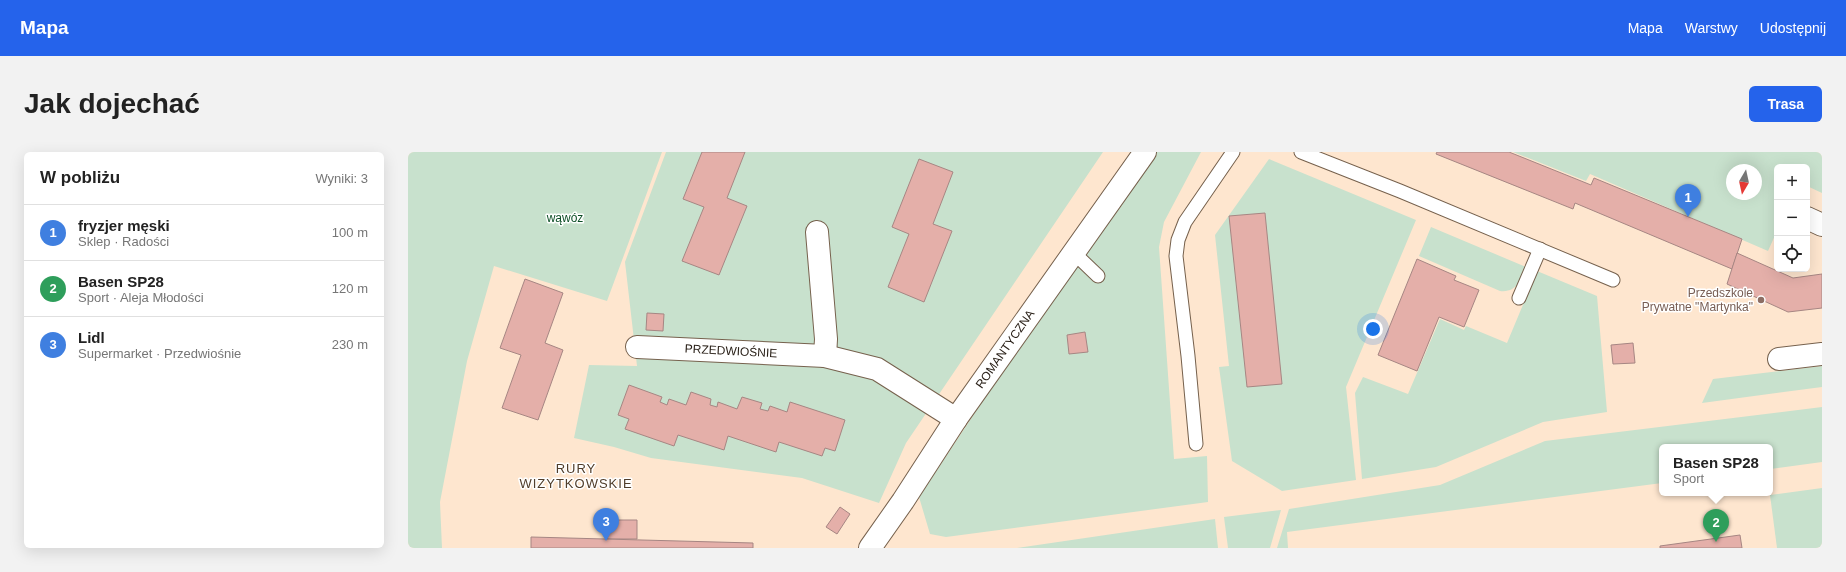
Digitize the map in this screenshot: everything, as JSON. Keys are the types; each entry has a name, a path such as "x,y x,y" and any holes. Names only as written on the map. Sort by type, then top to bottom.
{"street":[{"name":"ROMANTYCZNA","path":"870,548 903,501 956,419 1144,152"},
{"path":"1810,219 1822,225"},
{"path":"816,232 826,338 825,356"},
{"name":"PRZEDWIOŚNIE","path":"637,347 825,356 877,370 956,419"},
{"path":"1779,360 1822,354"}],"lane":[{"path":"1196,444 1188,356 1176,256 1178,240 1185,222 1233,152"},
{"path":"1301,152 1614,280"},
{"path":"1518,298 1540,249"},
{"path":"1073,252 1098,276"}],"green space":[{"name":"wąwóz","path":"408,152 662,152 607,301 494,266 467,361 440,502 442,548 408,548"},
{"path":"666,152 1103,152 906,443 879,503 802,478 651,458 614,447 574,438 589,365 637,366 625,262"},
{"path":"1148,152 1201,152 1164,222 1159,247 1174,459 1207,456 1208,502 946,537 930,534 919,497"},
{"path":"1513,152 1822,152 1822,193 1810,187 1810,164 1774,164 1774,238 1768,251 1590,174 1586,181"},
{"path":"1269,159 1416,220 1346,387 1356,480 1282,491 1232,461 1219,367 1229,366 1215,235"},
{"path":"1431,227 1526,267 1518,284 1511,290 1500,291 1419,256"},
{"path":"1537,271 1597,296 1607,412 1543,422 1436,467 1362,479 1355,393 1363,377 1408,394 1440,319 1464,330 1466,326 1507,343"},
{"path":"1822,366 1822,387 1702,403 1713,379"},
{"path":"1822,407 1822,462 1773,469 1773,444 1659,444 1659,483 1287,532 1288,548 1277,548 1289,509 1440,485 1545,441"},
{"path":"1822,488 1822,548 1777,548 1770,496 1773,496 1773,495"},
{"path":"1281,510 1270,548 1228,548 1224,517"},
{"path":"1215,519 1218,548 1017,548"}],"building":[{"path":"702,152 745,152 727,198 747,206 719,275 682,261 704,207 683,199"},
{"path":"1437,152 1509,152 1591,185 1594,178 1742,239 1732,269 1575,203 1573,209 1436,154"},
{"path":"919,159 953,172 933,224 952,231 924,302 888,287 909,234 892,227"},
{"path":"1265,213 1282,384 1247,387 1229,216"},
{"path":"1737,253 1774,270 1774,272 1780,272 1793,278 1822,274 1822,308 1788,312 1727,284"},
{"path":"1417,259 1456,276 1454,280 1479,290 1464,327 1439,317 1417,371 1378,355"},
{"path":"525,279 563,293 545,343 563,350 538,420 502,408 521,355 500,348"},
{"path":"647,313 664,314 663,331 646,330"},
{"path":"1085,332 1088,352 1069,354 1067,335"},
{"path":"1633,343 1635,363 1613,364 1611,345"},
{"path":"629,385 662,397 660,402 667,405 669,399 686,405 691,392 711,399 710,405 717,407 718,402 737,409 742,397 762,403 760,409 768,411 770,406 787,412 790,402 845,420 835,451 825,448 822,456 779,442 776,452 728,436 724,450 678,435 674,446 625,429 629,419 618,415"},
{"path":"840,507 850,514 837,534 826,527"},
{"path":"608,520 637,520 637,539 607,539"},
{"path":"1740,535 1742,548 1660,548 1660,546"},
{"path":"531,537 753,543 753,548 531,548"}],"place":[{"name":"fryzjer męski","path":"1688,217"},
{"name":"Przedszkole Prywatne \"Martynka\"","path":"1761,300"},
{"name":"Lidl","path":"606,541"},
{"name":"Basen SP28","path":"1716,542"}],"district":[{"name":"RURY WIZYTKOWSKIE","path":"576,476"}]}
